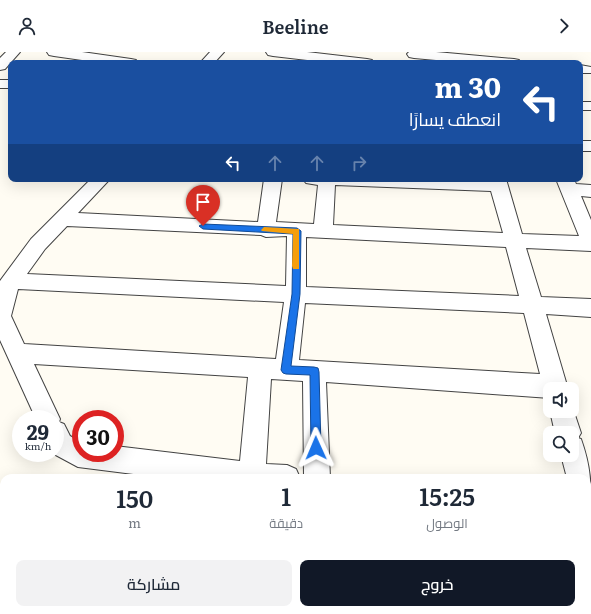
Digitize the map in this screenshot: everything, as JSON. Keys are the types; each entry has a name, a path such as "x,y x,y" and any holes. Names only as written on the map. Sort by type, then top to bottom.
{"street":[{"path":"0,66 13,52"},
{"path":"54,52 110,60"},
{"path":"210,60 217,52"},
{"path":"273,52 363,59"},
{"path":"414,56 471,60"},
{"path":"44,410 0,316 10,281 38,244 98,182"},
{"path":"266,230 273,182"},
{"path":"319,182 323,232"},
{"path":"498,182 554,382"},
{"path":"61,219 266,230 591,243 567,184"},
{"path":"567,184 591,191"},
{"path":"286,370 296,294 297,231"},
{"path":"10,281 591,308"},
{"path":"16,353 543,387"},
{"path":"252,474 260,368"},
{"path":"314,372 317,474"},
{"path":"64,447 78,454 236,474"},
{"path":"576,462 579,474"}],"slow traffic":[{"path":"264,230 297,231 296,266"}],"route":[{"path":"203,226 297,231 296,294 286,370 314,372 316,448"}]}
